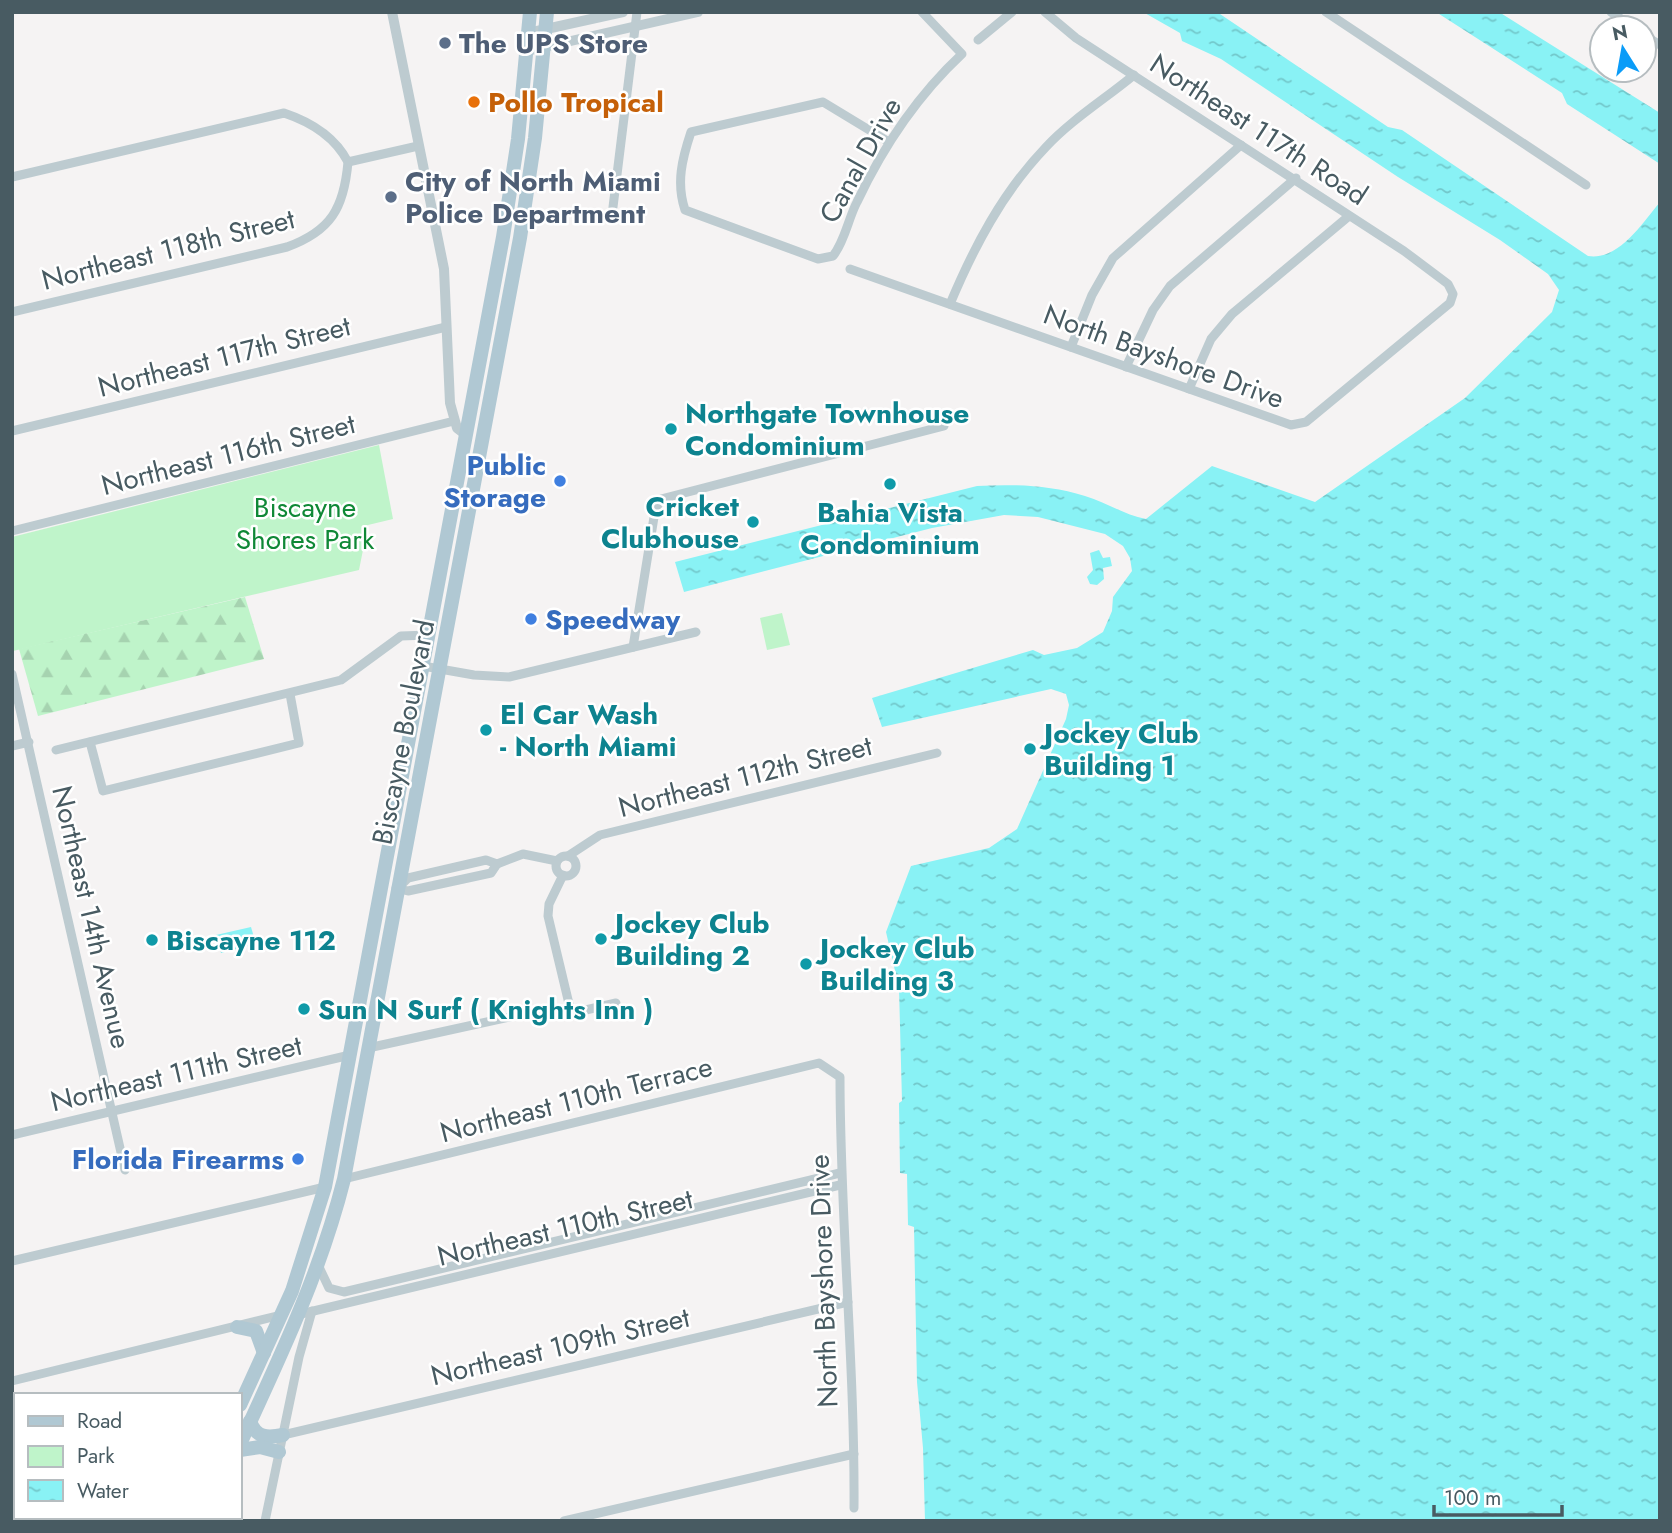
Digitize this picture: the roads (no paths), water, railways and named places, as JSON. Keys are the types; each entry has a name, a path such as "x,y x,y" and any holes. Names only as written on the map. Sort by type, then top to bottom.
{"main road":[{"name":"Biscayne Boulevard","path":"242,1401 306,1254 325,1187 508,204 530,12"},
{"name":"Biscayne Boulevard","path":"242,1439 306,1312 344,1179 520,238 547,12"},
{"path":"466,435 474,443 479,458"},
{"path":"237,1326 256,1331 264,1353"},
{"path":"250,1421 255,1432 265,1437 282,1435"},
{"path":"242,1450 260,1447 279,1452"}],"street":[{"path":"392,12 444,269 450,403 454,421 466,435"},
{"path":"528,33 623,12"},
{"path":"613,206 637,12"},
{"path":"527,51 698,12"},
{"name":"Canal Drive","path":"889,142 823,102 691,132 684,154 678,191 685,210 818,259 829,259 836,253 856,202 889,142 917,102 962,54 922,12"},
{"path":"978,40 1012,12"},
{"name":"Northeast 117th Road","path":"1045,12 1076,38 1296,178 1448,284"},
{"path":"1326,12 1586,185"},
{"path":"950,304 987,226 1015,183 1048,145 1134,75"},
{"path":"12,177 284,113 306,120 336,144 348,162 418,146"},
{"path":"1071,347 1093,295 1113,258 1241,145"},
{"name":"Northeast 118th Street","path":"12,312 287,247 311,238 330,222 341,202 348,162"},
{"path":"1126,367 1153,310 1170,286 1296,178"},
{"path":"1189,389 1211,339 1232,314 1349,216"},
{"name":"North Bayshore Drive","path":"850,269 1291,425 1307,422 1450,303 1453,294 1448,284"},
{"name":"Northeast 117th Street","path":"12,431 446,327"},
{"name":"Northeast 116th Street","path":"12,531 454,421"},
{"path":"633,647 655,511 662,499 944,426"},
{"path":"423,666 489,677 509,677 696,632"},
{"path":"56,750 341,680 401,636 429,635"},
{"name":"Northeast 14th Avenue","path":"12,674 125,1170"},
{"path":"90,742 103,791 129,785 299,743 290,694"},
{"path":"12,746 29,742"},
{"name":"Northeast 112th Street","path":"568,856 600,835 937,753"},
{"path":"381,890 398,888 408,891 491,873 497,864 523,854 557,861 568,856 576,862 576,869 572,874 563,875 557,871 557,861"},
{"path":"398,888 408,878 486,860 497,864"},
{"path":"465,865 467,878"},
{"path":"563,875 549,904 551,927 573,1011 616,1003"},
{"path":"368,1048 523,1014"},
{"name":"Northeast 111th Street","path":"12,1135 350,1055"},
{"name":"North Bayshore Drive","path":"819,1063 840,1077 840,1185 848,1302 854,1454 853,1508"},
{"name":"Northeast 110th Terrace","path":"344,1179 819,1063"},
{"name":"Northeast 110th Street","path":"319,1267 329,1288 344,1292 840,1173"},
{"name":"Northeast 110th Street","path":"306,1312 840,1185"},
{"path":"12,1261 325,1187"},
{"name":"Northeast 109th Street","path":"282,1435 848,1302"},
{"path":"265,1521 306,1312"},
{"path":"12,1381 281,1315"},
{"path":"564,1521 854,1454"}],"water":[{"path":"1143,12 1217,12 1388,127 1402,130 1588,256 1599,256 1620,246 1660,202 1660,1521 925,1521 923,1448 917,1382 914,1227 908,1225 907,1174 900,1173 899,1103 902,1101 899,988 886,932 911,866 989,848 1017,829 1066,719 1069,705 1066,694 1051,689 882,727 872,698 1033,650 1044,655 1077,648 1103,632 1112,611 1113,597 1132,571 1130,558 1123,546 1105,534 1038,517 1004,515 932,528 684,592 675,562 977,486 1018,485 1072,492 1146,519 1212,466 1315,502 1465,398 1552,312 1559,290 1548,274 1500,240 1398,177 1221,59 1182,41 1180,33"},
{"path":"1436,12 1499,12 1588,68 1588,84 1614,84 1660,113 1660,164 1567,104 1562,93"},
{"path":"1099,550 1103,558 1110,557 1112,566 1103,568 1104,579 1097,585 1090,584 1087,577 1093,570 1090,553"},
{"path":"251,927 256,944 221,953 216,935"}],"place":[{"name":"The UPS Store","path":"445,43"},
{"name":"Pollo Tropical","path":"474,102"},
{"name":"City of North Miami Police Department","path":"391,197"},
{"name":"Northgate Townhouse Condominium","path":"671,429"},
{"name":"Public Storage","path":"560,481"},
{"name":"Bahia Vista Condominium","path":"890,484"},
{"name":"Cricket Clubhouse","path":"753,522"},
{"name":"Speedway","path":"531,619"},
{"name":"El Car Wash - North Miami","path":"486,730"},
{"name":"Jockey Club Building 1","path":"1030,749"},
{"name":"Jockey Club Building 2","path":"601,939"},
{"name":"Biscayne 112","path":"152,940"},
{"name":"Jockey Club Building 3","path":"806,964"},
{"name":"Sun N Surf ( Knights Inn )","path":"304,1009"},
{"name":"Florida Firearms","path":"298,1159"}],"park label":[{"name":"Biscayne Shores Park","path":"305,523"}]}
